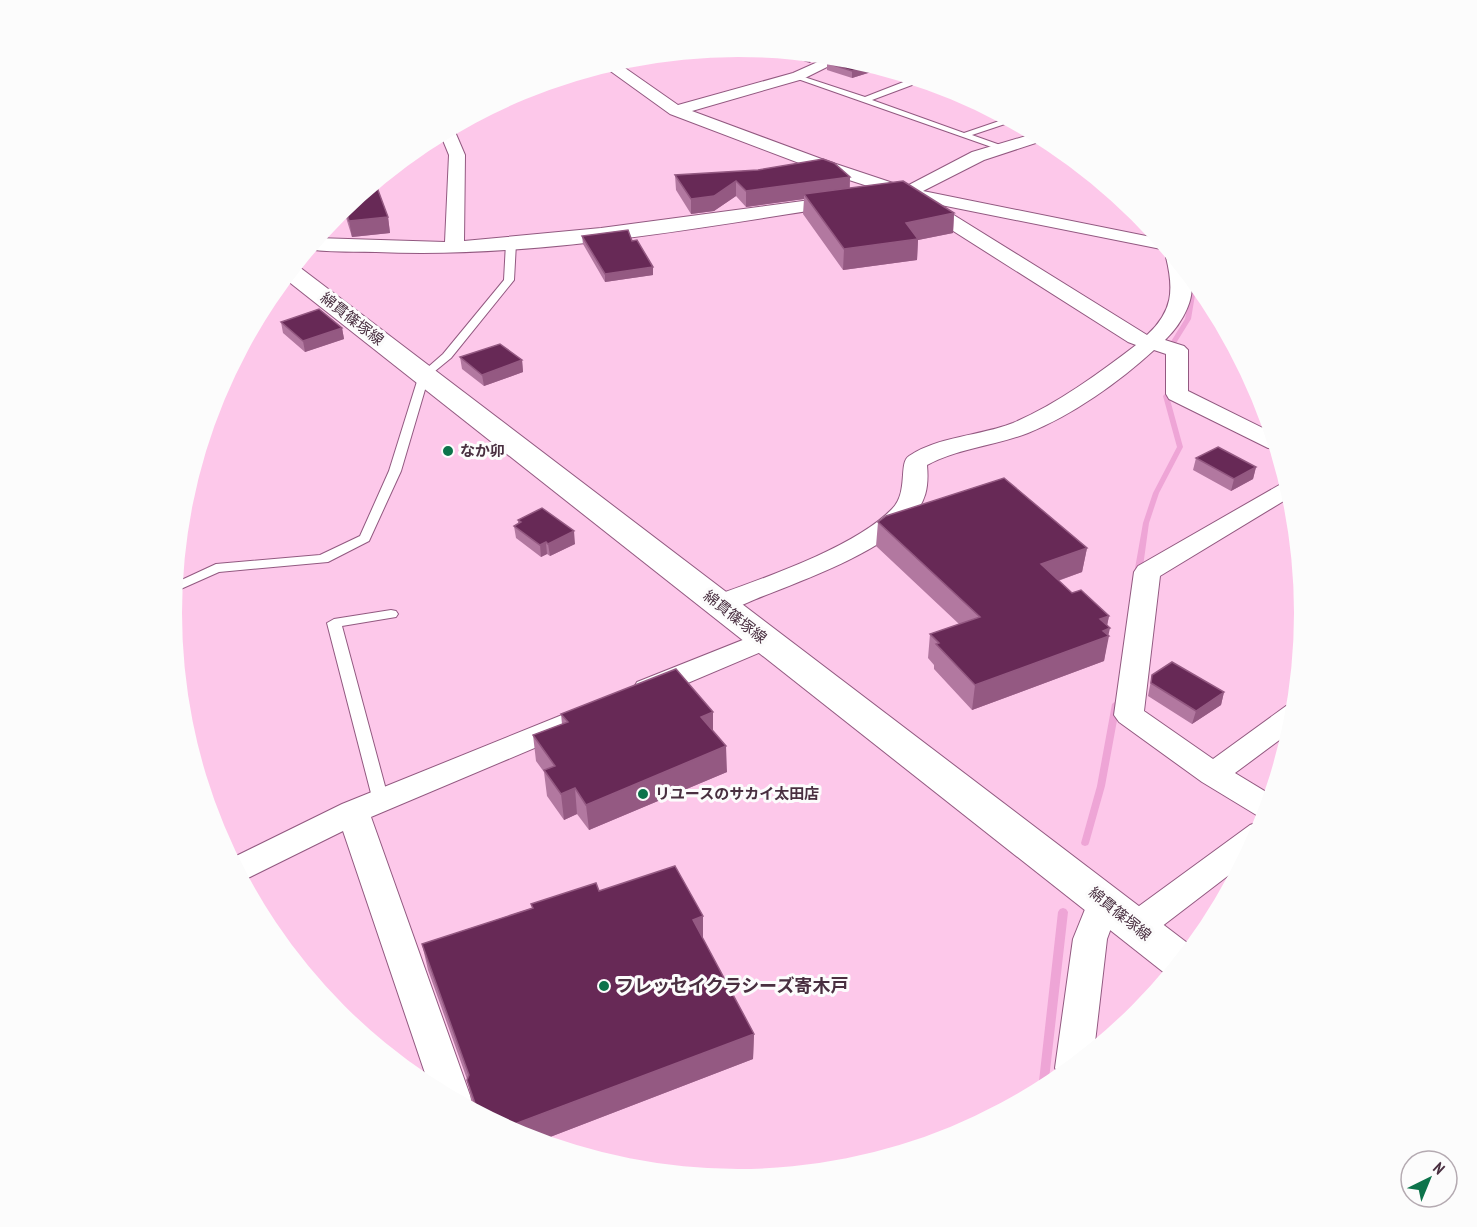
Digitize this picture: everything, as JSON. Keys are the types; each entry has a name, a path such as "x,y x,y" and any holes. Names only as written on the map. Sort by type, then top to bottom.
{"main road":[{"name":"綿貫篠塚線","path":"296,276 1175,958"}],"street":[{"path":"676,111 798,76 824,64"},
{"path":"619,71 676,111 821,165 906,193 1154,243"},
{"path":"450,138 457,155 454,247"},
{"path":"323,244 454,247 511,243 707,221 862,197 906,193 978,156 1029,140"},
{"path":"906,193 1135,338 1177,350 1177,394 1266,438"},
{"path":"718,604 788,577 844,551 898,518 913,499 916,477 915,462 933,452 1019,428 1054,412 1152,344 1173,318 1182,282 1180,276"},
{"path":"1261,803 1214,774 1129,715 1147,572 1281,491"},
{"path":"622,700 765,640"},
{"path":"243,867 367,806 589,713"},
{"path":"1214,774 1284,722"},
{"path":"367,806 449,1088"},
{"path":"1136,927 1244,845"},
{"path":"1075,1056 1090,939 1104,901"}],"lane":[{"path":"798,76 1000,148"},
{"path":"865,100 907,84"},
{"path":"965,135 1000,123"},
{"path":"183,584 216,568 322,559 365,538 395,471 424,375 447,356 509,280 511,243"},
{"path":"367,806 334,623 391,614"}],"building":[{"path":"823,159 834,163 850,177 746,191 736,181 714,196 691,199 675,175 758,170"},
{"path":"903,181 954,213 906,223 918,239 844,249 804,194"},
{"path":"378,190 388,217 349,221 348,217"},
{"path":"628,230 632,241 637,240 653,267 605,274 582,236"},
{"path":"319,309 342,328 303,341 281,322"},
{"path":"500,344 522,360 482,375 460,357"},
{"path":"1218,447 1256,467 1234,479 1196,458"},
{"path":"1004,478 1087,548 1041,564 1072,593 1081,590 1109,616 1100,619 1110,628 1103,631 1109,636 975,685 936,644 939,643 930,634 980,617 878,522 886,516"},
{"path":"542,508 574,531 548,544 546,542 540,545 514,526 521,522 518,520"},
{"path":"1172,662 1224,692 1196,711 1151,683 1152,675"},
{"path":"676,669 713,712 701,717 726,746 586,805 575,788 561,794 544,770 555,766 533,735 568,722 561,714"},
{"path":"675,866 703,916 693,920 754,1034 516,1124 475,1103 467,1080 469,1075 422,944 533,908 531,904 596,883 599,891"}],"waterway":[{"path":"1171,350 1170,348 1188,319 1193,293"},
{"path":"1138,574 1146,523 1156,493 1180,447 1166,396 1173,389"},
{"path":"1085,843 1101,786 1116,704"},
{"path":"1044,1078 1063,912"}],"place":[{"name":"なか卯","path":"448,451"},
{"name":"リユースのサカイ太田店","path":"643,794"},
{"name":"フレッセイクラシーズ寄木戸","path":"604,986"}]}
